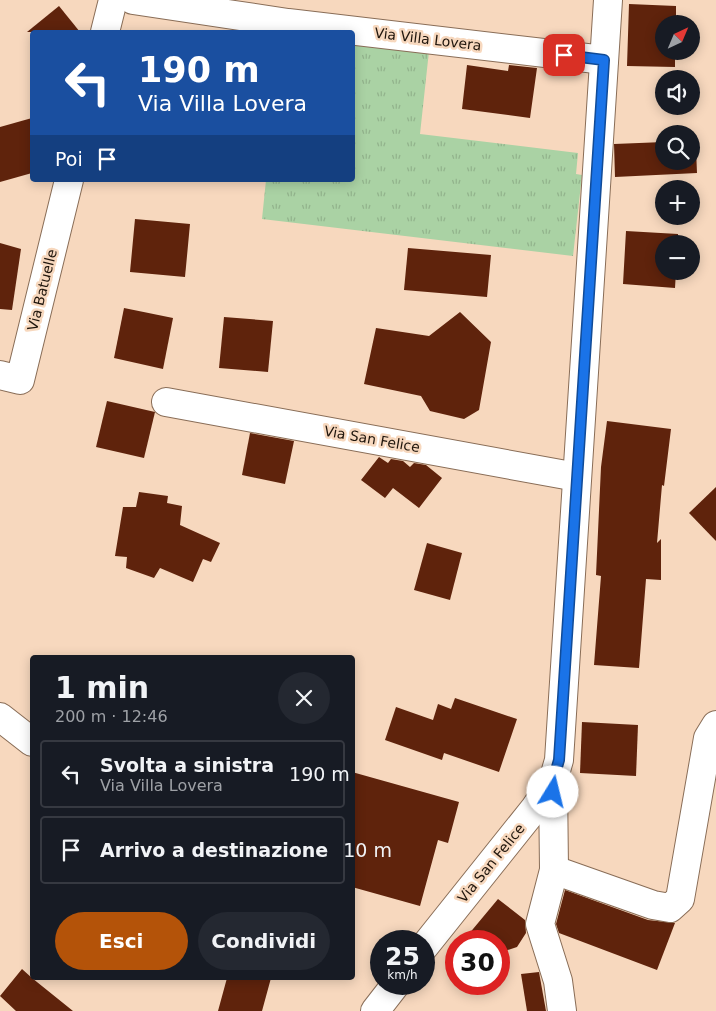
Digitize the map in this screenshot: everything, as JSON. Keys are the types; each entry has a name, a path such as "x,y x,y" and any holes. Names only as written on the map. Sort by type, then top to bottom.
{"street":[{"path":"106,30 113,0"},
{"name":"Via Villa Lovera","path":"134,0 307,30"},
{"name":"Via San Felice","path":"435,933 535,808 553,781 559,760 608,0"},
{"name":"Via Villa Lovera","path":"355,35 604,60"},
{"name":"Via Batuelle","path":"0,375 20,380 69,182"},
{"name":"Via San Felice","path":"166,402 577,477"},
{"path":"0,717 30,740"},
{"path":"554,870 653,905 670,908 680,899 708,738 716,725"},
{"path":"553,781 554,870 540,924 558,981 562,1011"},
{"path":"375,1011 387,995"}],"green space":[{"path":"355,42 429,51 420,134 578,153 576,174 582,175 573,256 262,219 266,182 355,182"}],"building":[{"path":"629,4 676,6 676,15 655,15 655,60 675,60 675,67 627,66"},
{"path":"59,6 78,30 30,30 30,32 27,32"},
{"path":"467,65 508,71 509,65 537,68 530,118 462,109"},
{"path":"30,119 30,174 0,182 0,127"},
{"path":"655,142 655,170 697,170 697,173 615,177 614,144"},
{"path":"135,219 190,224 185,277 130,272"},
{"path":"626,231 678,234 655,235 655,280 675,280 675,288 623,284"},
{"path":"0,243 21,249 12,310 0,309"},
{"path":"408,248 491,255 487,297 404,290"},
{"path":"124,308 173,318 163,369 114,358"},
{"path":"460,312 491,342 479,410 464,419 430,411 421,396 364,384 376,328 429,336"},
{"path":"224,317 273,321 268,372 219,368"},
{"path":"107,401 155,412 144,458 96,447"},
{"path":"607,421 671,429 664,486 662,485 657,543 661,539 661,580 646,579 639,668 594,665 601,576 596,575 601,467"},
{"path":"250,433 294,441 285,484 242,475"},
{"path":"379,457 388,463 391,459 403,461 410,467 414,463 426,465 442,478 419,508 393,488 385,498 361,480"},
{"path":"716,487 716,541 689,513"},
{"path":"139,492 168,496 167,503 182,506 180,525 220,543 211,562 203,559 193,582 160,568 154,578 126,568 127,557 115,556 123,507 136,507"},
{"path":"427,543 462,553 450,600 414,590"},
{"path":"455,698 517,719 499,772 444,753 442,760 385,740 396,707 433,720 438,704 451,709"},
{"path":"582,722 638,725 636,776 580,773"},
{"path":"355,773 459,802 448,843 438,840 420,906 355,888"},
{"path":"565,890 648,920 675,923 657,970 559,933 556,924"},
{"path":"498,899 525,920 526,933 517,947 510,949 510,930 472,930"},
{"path":"22,969 30,976 30,980 34,980 73,1011 16,1011 0,996"},
{"path":"539,972 546,1011 527,1011 521,974"},
{"path":"226,980 270,980 262,1011 218,1011"}],"route":[{"path":"553,792 553,781 559,760 604,60 564,55"}]}
